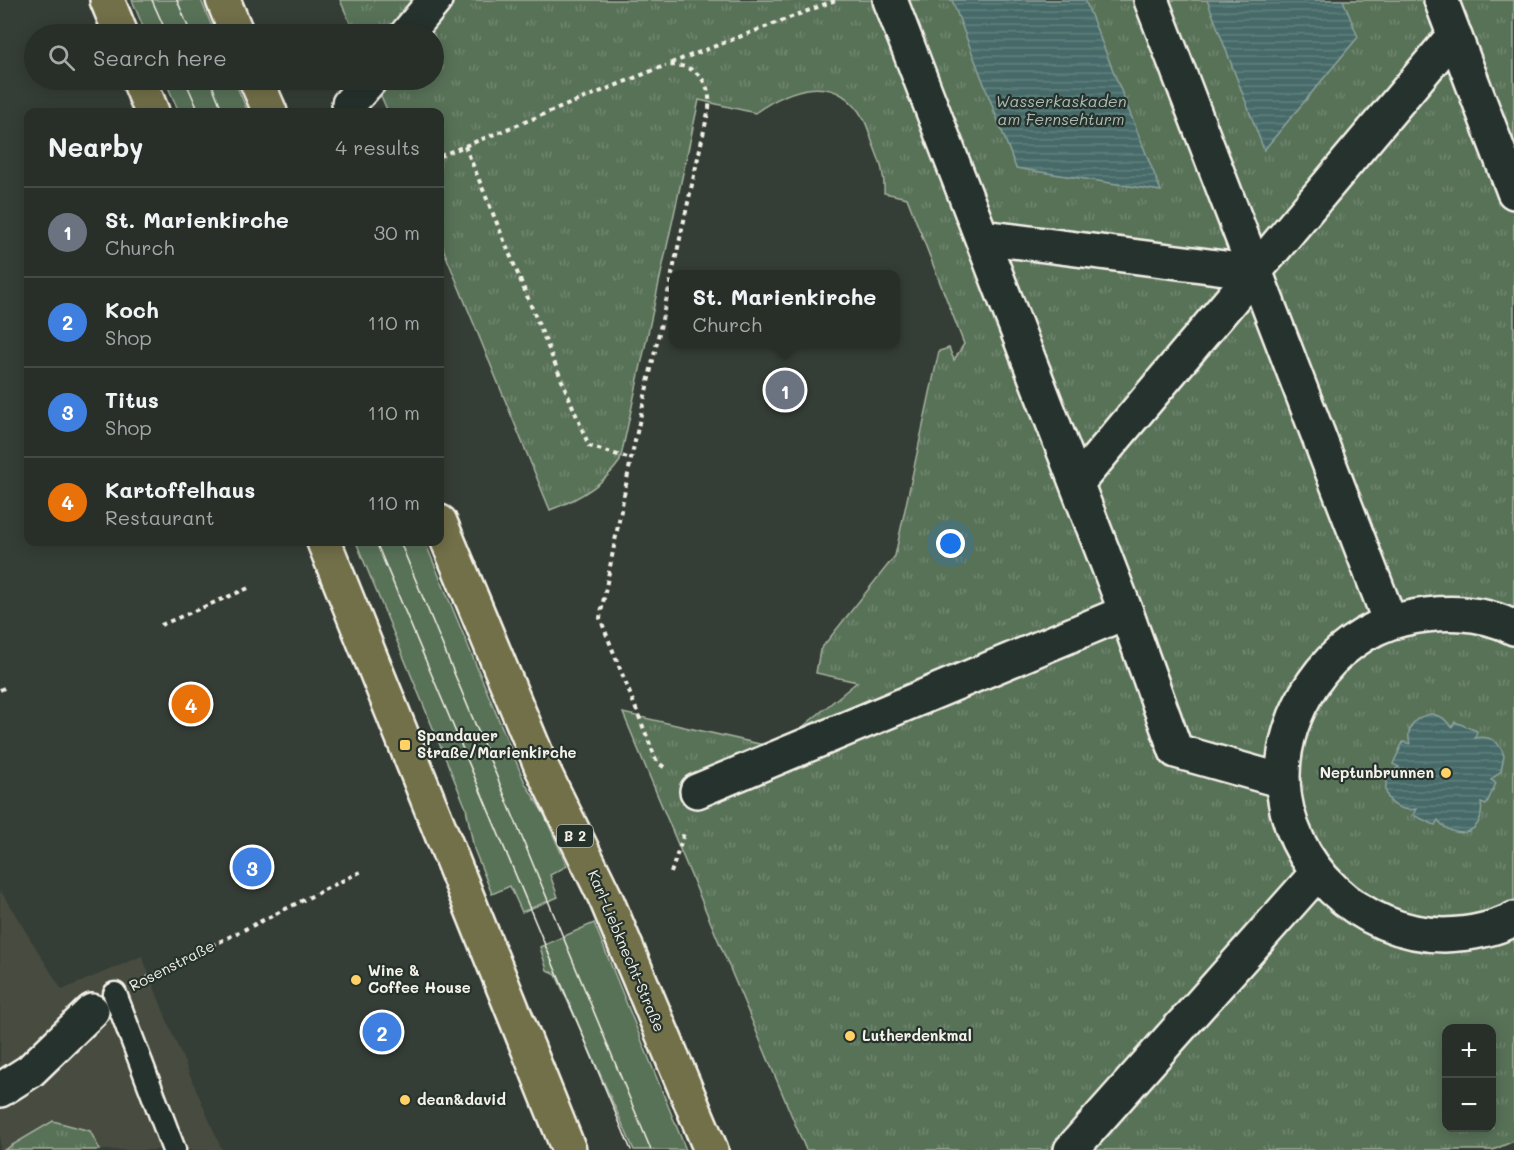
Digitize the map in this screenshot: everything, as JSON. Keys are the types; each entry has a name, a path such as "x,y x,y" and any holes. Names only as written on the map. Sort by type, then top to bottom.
{"main road":[{"path":"107,0 117,24"},
{"path":"223,0 233,24"},
{"path":"143,90 150,108"},
{"path":"260,90 268,108"},
{"name":"Karl-Liebknecht-Straße","path":"444,532 542,768 606,899 711,1150"},
{"path":"326,546 569,1150"}],"street":[{"path":"415,24 435,0"},
{"path":"890,0 1077,483 1176,751 1283,781"},
{"path":"1151,0 1390,622"},
{"path":"1441,0 1514,192"},
{"path":"1077,483 1454,35"},
{"path":"349,105 362,90"},
{"path":"982,237 1256,272"},
{"path":"697,791 1126,612"},
{"path":"1512,927 1466,934 1425,935 1384,924 1347,903 1317,873 1299,845 1288,813 1283,781 1287,740 1300,702 1323,668 1354,640 1390,622 1430,613 1472,614 1514,628"},
{"path":"1071,1150 1317,873"},
{"path":"0,1090 30,1071 103,1003"}],"lane":[{"path":"103,1003 174,1150"}],"path":[{"path":"444,154 836,0"},
{"path":"665,66 681,65 695,71 706,84 710,100 673,270"},
{"path":"465,146 589,446 631,459"},
{"path":"669,286 631,459 600,618 657,762 697,791"},
{"path":"160,625 251,587"},
{"path":"0,690 6,687"},
{"name":"Rosenstraße","path":"103,1003 364,870"}],"shaded area":[{"path":"0,890 62,990 142,956 222,1150 0,1150"}],"green space":[{"path":"132,0 201,0 211,24 142,24"},
{"path":"340,0 1514,0 1514,1141 1493,1150 806,1150 623,713 777,748 857,682 816,673 820,650 895,556 939,351 949,348 954,360 964,344 907,198 884,193 882,168 866,124 852,103 840,94 826,89 812,88 783,97 755,113 699,100 620,461 606,477 589,490 550,510 444,251 444,108 386,108 378,90 444,90 444,24 351,24"},
{"path":"169,90 238,90 246,108 177,108"},
{"path":"358,546 427,546 525,783 544,814 567,866 550,875 558,897 522,912 510,886 492,894 474,849 466,808"},
{"path":"594,923 686,1150 634,1150 556,975 547,970 540,947"},
{"path":"53,1121 90,1131 100,1150 4,1150"}],"water":[{"name":"Wasserkaskaden am Fernsehturm","path":"952,0 1085,0 1161,191 1016,168"},
{"path":"1207,0 1343,0 1358,37 1264,150"},
{"name":"Neptunbrunnen","path":"1433,714 1443,718 1452,727 1455,722 1477,731 1475,738 1494,741 1504,756 1501,771 1491,780 1496,783 1486,805 1481,803 1479,822 1468,831 1460,833 1453,831 1438,820 1435,825 1413,815 1416,809 1398,807 1387,796 1387,781 1399,767 1393,764 1403,742 1410,744 1409,732 1413,723 1417,719"}],"tram line":[{"path":"152,0 163,24"},
{"path":"177,0 187,24"},
{"path":"189,90 197,108"},
{"path":"214,90 221,108"},
{"path":"378,546 631,1150"},
{"path":"402,546 651,1150"}],"place":[{"name":"St. Marienkirche","path":"785,390"},
{"name":"Kartoffelhaus","path":"191,704"},
{"name":"Spandauer Straße/Marienkirche","path":"405,745"},
{"name":"Neptunbrunnen","path":"1446,773"},
{"name":"Titus","path":"252,867"},
{"name":"Wine & Coffee House","path":"356,980"},
{"name":"Koch","path":"382,1032"},
{"name":"Lutherdenkmal","path":"850,1036"},
{"name":"dean&david","path":"405,1100"}]}
